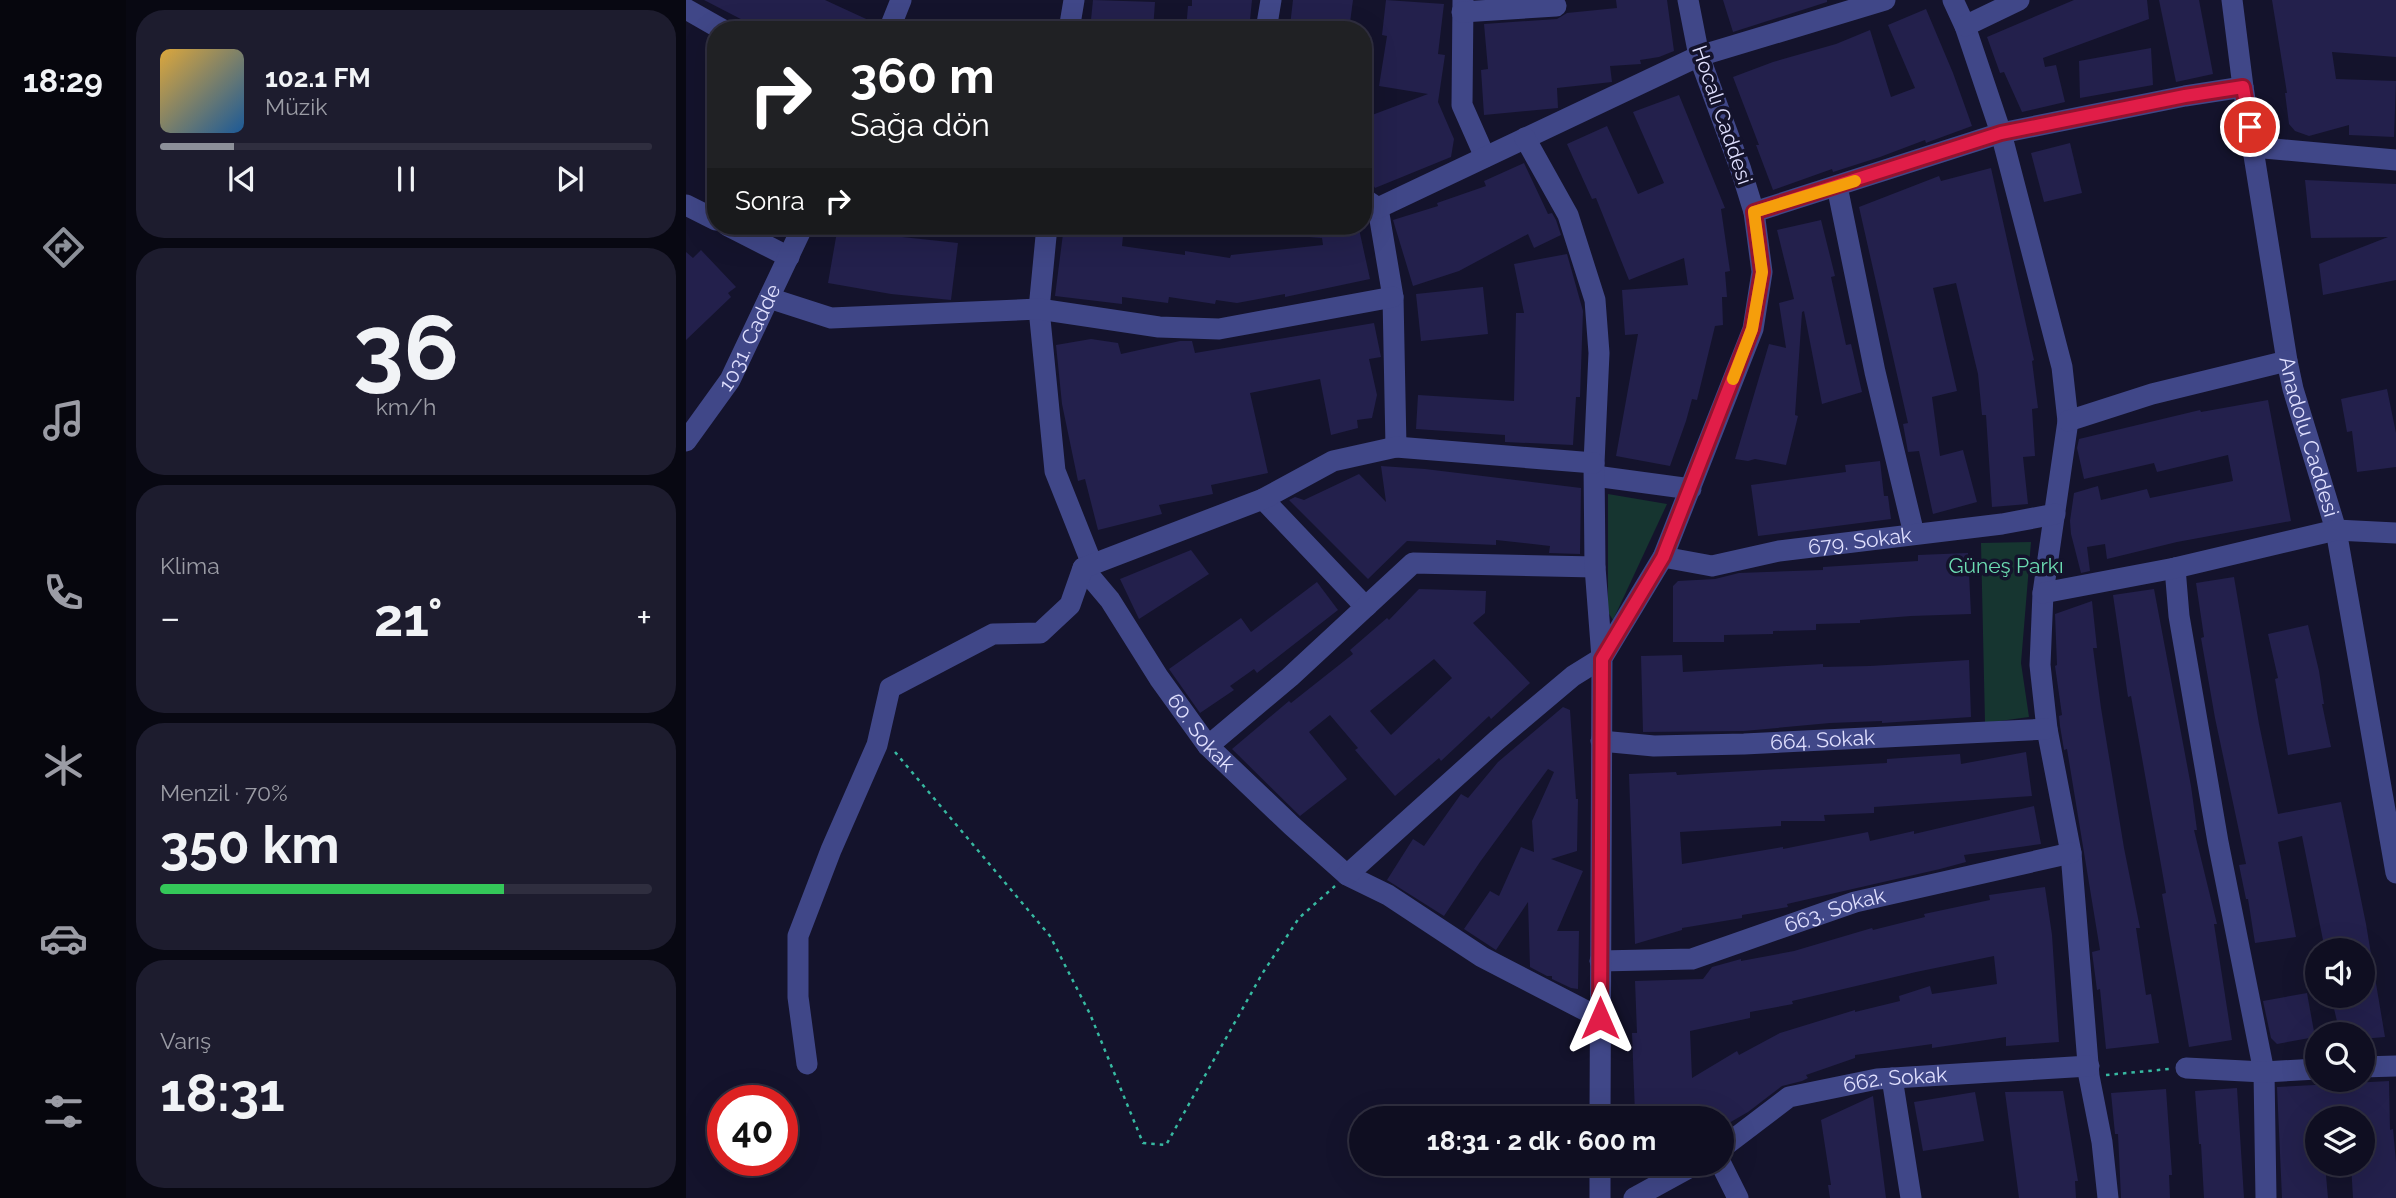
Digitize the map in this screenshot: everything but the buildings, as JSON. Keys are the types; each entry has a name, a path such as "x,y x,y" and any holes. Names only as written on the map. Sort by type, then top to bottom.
{"street":[{"path":"893,21 901,0"},
{"path":"1070,21 1074,0"},
{"path":"1268,21 1271,0"},
{"name":"Hocalı Caddesi","path":"1602,659 1663,557 1752,329 1762,272 1754,212 1699,57 1688,0"},
{"path":"1372,203 1485,158 1699,57 1885,0"},
{"path":"1953,0 1965,26 2001,133 2062,368 2068,421 2043,593 2040,665 2047,729 2071,853 2089,1071 2102,1142 2108,1198"},
{"path":"1965,26 2020,0"},
{"name":"Anadolu Caddesi","path":"2232,0 2243,87 2287,361 2336,530 2396,873"},
{"path":"1485,158 1462,105 1463,6 1556,6"},
{"path":"686,9 707,21"},
{"path":"1754,212 2001,133 2243,87"},
{"path":"1525,138 1568,215 1595,300 1600,353 1595,470 1595,567 1602,659 1600,1106"},
{"path":"2253,147 2396,160"},
{"path":"1837,186 1875,372 1914,534"},
{"path":"686,205 707,216"},
{"path":"1372,207 1393,297 1396,447"},
{"path":"746,235 789,257"},
{"name":"1031. Cadde","path":"686,441 730,380 799,235"},
{"name":"60. Sokak","path":"1046,235 1039,309 1055,471 1087,566 1159,678 1208,746 1348,875 1388,895 1482,957 1600,1018"},
{"path":"769,298 831,318 1039,309 1159,327 1219,329 1393,297"},
{"path":"2068,421 2152,394 2287,361"},
{"path":"807,1064 798,997 798,936 831,850 877,745 890,688 993,634 1040,633 1070,606 1087,566 1263,499 1333,461 1396,447 1595,470 1691,489"},
{"path":"1263,499 1367,606"},
{"name":"679. Sokak","path":"1663,557 1712,566 1779,551 2002,524 2055,514"},
{"path":"2043,593 2175,568 2336,530 2396,533"},
{"path":"1208,746 1290,677 1413,563 1595,567"},
{"path":"2175,568 2179,616 2218,842 2264,1072 2266,1198"},
{"path":"1348,875 1506,732 1573,676 1602,659"},
{"name":"664. Sokak","path":"1601,741 1654,746 1744,744 2047,729"},
{"name":"663. Sokak","path":"1600,961 1692,959 1855,902 2071,853"},
{"path":"2375,1067 2396,1066"},
{"path":"2186,1068 2264,1072 2305,1070"},
{"name":"662. Sokak","path":"1734,1139 1789,1097 1892,1078 2089,1071"},
{"path":"1892,1078 1911,1198"},
{"path":"1600,1176 1600,1198"},
{"path":"1634,1198 1674,1176"},
{"path":"1727,1176 1738,1198"}],"path":[{"path":"880,733 1050,936 1090,1014 1143,1143 1166,1145 1262,974 1299,918 1348,875"},
{"path":"2089,1071 2186,1068"}],"green space":[{"path":"1608,494 1667,504 1613,620 1608,612"},
{"name":"Güneş Parkı","path":"2031,542 2021,663 2029,717 1985,723 1981,543"}],"slow traffic":[{"path":"1733,379 1752,329 1762,272 1754,212 1855,181"}],"route":[{"path":"1600,1018 1602,659 1663,557 1752,329 1762,272 1754,212 2001,133 2185,96 2243,87 2250,127"}]}
